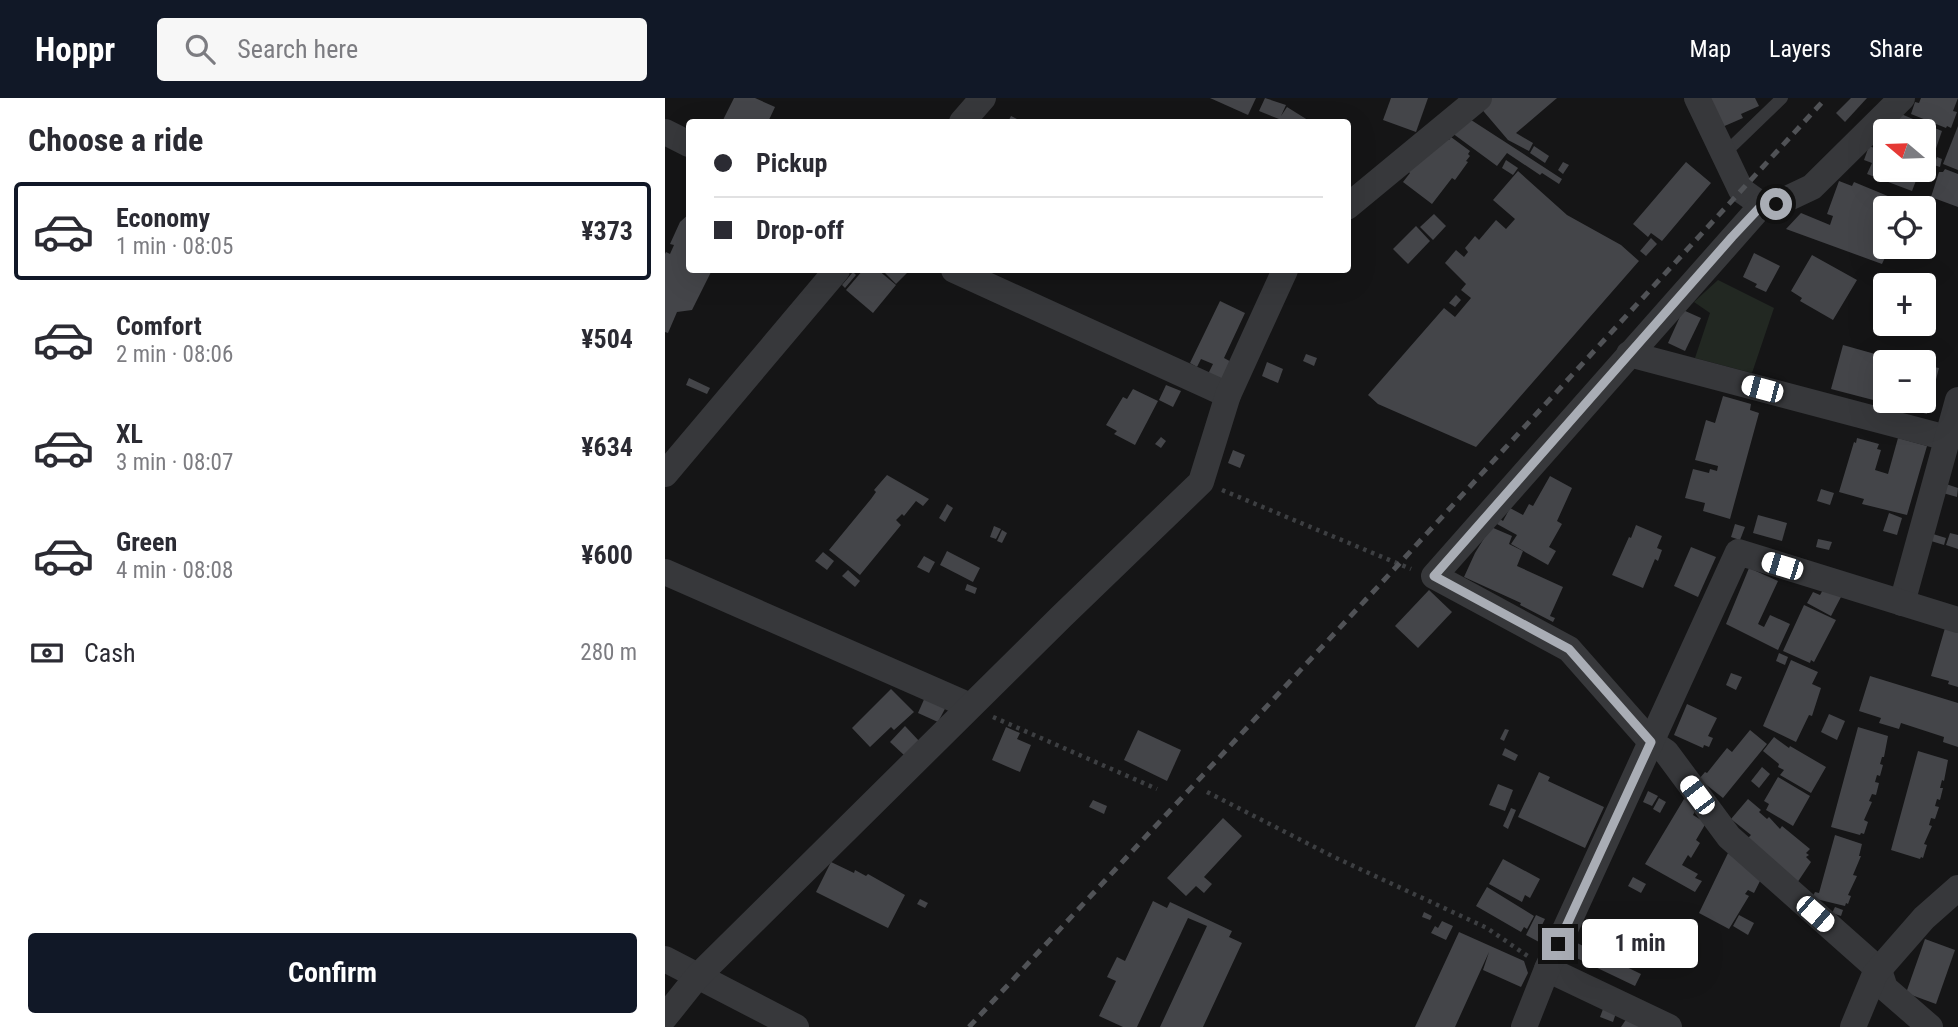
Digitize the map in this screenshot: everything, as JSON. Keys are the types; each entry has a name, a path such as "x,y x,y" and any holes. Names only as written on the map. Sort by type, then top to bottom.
{"street":[{"path":"964,119 982,98"},
{"path":"1351,203 1479,98"},
{"path":"1697,98 1741,191 1762,205 1776,204 1812,187 1902,98"},
{"path":"665,132 686,142"},
{"path":"1762,205 1434,576 1569,649 1651,742 1666,752 1729,837 1879,970 1885,988 1930,1027"},
{"path":"665,474 834,273"},
{"path":"961,273 1228,395"},
{"path":"665,1017 697,977 1201,482 1228,395 1284,273"},
{"path":"1629,354 1947,438"},
{"path":"1902,603 1958,400"},
{"path":"1524,1027 1547,969 1738,552 1958,620"},
{"path":"665,572 970,706"},
{"path":"1853,1027 1879,970 1924,918 1958,888"},
{"path":"665,959 796,1027"},
{"path":"1547,969 1669,1027"}],"lane":[{"path":"1724,155 1782,98"}],"path":[{"path":"1201,482 1370,553 1434,576"},
{"path":"970,706 1026,734 1157,789"},
{"path":"1207,792 1332,856 1487,928 1547,969"}],"shaded area":[{"path":"1718,280 1774,308 1752,373 1695,358 1710,313 1694,302"}],"building":[{"path":"734,98 755,98 775,107 769,119 724,119"},
{"path":"1210,98 1256,98 1248,115"},
{"path":"1265,98 1286,105 1281,116 1287,107 1306,119 1279,119 1259,111"},
{"path":"1391,98 1428,98 1416,132 1383,120"},
{"path":"1488,98 1557,98 1516,133 1533,143 1529,151 1508,140 1479,106"},
{"path":"1707,98 1755,98 1759,106 1741,114 1743,118 1720,128"},
{"path":"1851,98 1867,98 1845,122 1836,113"},
{"path":"1921,98 1958,98 1953,111 1957,112 1951,128 1936,124 1936,119 1924,119 1911,114 1915,102 1919,103"},
{"path":"1901,114 1913,119 1899,119"},
{"path":"1465,116 1562,179 1559,184 1507,153 1497,166 1448,130"},
{"path":"1958,126 1958,170 1943,164"},
{"path":"1936,129 1942,131 1936,148"},
{"path":"1446,137 1449,140 1451,137 1470,151 1470,156 1455,180 1452,178 1432,204 1403,182 1410,173 1405,168"},
{"path":"1534,146 1549,156 1545,163 1530,153"},
{"path":"1869,146 1873,148 1873,176 1867,174 1872,163 1864,160"},
{"path":"1937,157 1942,159 1940,167 1936,166"},
{"path":"1506,160 1518,168 1513,175 1502,168"},
{"path":"1563,162 1569,165 1563,174 1558,170"},
{"path":"1686,162 1711,183 1662,241 1651,233 1648,237 1633,224"},
{"path":"1945,169 1958,174 1958,207 1931,196 1939,172"},
{"path":"1518,171 1567,215 1621,245 1639,261 1476,447 1378,404 1368,395 1444,308 1455,317 1471,298 1461,290 1466,284 1445,263 1456,250 1464,257 1468,252 1465,248 1475,236 1479,240 1496,220 1506,229 1515,219 1493,200"},
{"path":"1839,181 1852,186 1854,182 1888,196 1873,196 1873,259 1884,259 1882,264 1786,229 1801,213 1830,225 1833,216 1827,214"},
{"path":"1888,182 1915,182 1912,191"},
{"path":"1434,214 1446,226 1433,240 1420,227"},
{"path":"686,217 686,273 710,273 692,310 677,312 668,333 665,332 665,254 670,254 674,245 670,244 680,222"},
{"path":"1416,226 1430,241 1408,264 1393,249"},
{"path":"1651,238 1657,244 1646,256 1640,251"},
{"path":"1754,253 1780,266 1766,292 1743,277"},
{"path":"1812,255 1857,280 1833,320 1800,301 1802,298 1791,291"},
{"path":"852,273 856,275 845,288 842,285"},
{"path":"860,273 882,273 896,285 873,313 846,290"},
{"path":"885,273 907,273 896,284"},
{"path":"1456,295 1461,300 1455,307 1449,303"},
{"path":"1220,301 1245,313 1224,358 1237,365 1228,383 1208,374 1213,364 1201,359 1197,367 1190,363"},
{"path":"1683,310 1701,318 1685,351 1668,343"},
{"path":"1843,345 1873,353 1873,400 1831,389"},
{"path":"1306,354 1317,358 1314,366 1303,361"},
{"path":"1267,362 1283,369 1278,383 1262,376"},
{"path":"689,378 710,388 707,394 686,385"},
{"path":"1166,385 1181,391 1173,407 1159,400"},
{"path":"1133,389 1158,401 1135,445 1114,434 1117,431 1106,425 1123,397 1127,399"},
{"path":"1723,396 1751,404 1750,410 1759,413 1730,519 1703,511 1705,503 1685,498 1693,469 1709,473 1710,469 1717,471 1718,466 1695,460 1706,420 1715,423"},
{"path":"1161,437 1166,441 1161,448 1155,444"},
{"path":"1857,438 1879,444 1877,449 1881,450 1875,470 1888,474 1898,438 1927,446 1907,515 1862,504 1864,499 1839,492"},
{"path":"1233,450 1245,455 1240,468 1228,463"},
{"path":"887,475 929,499 923,506 916,501 904,516 902,514 896,520 901,525 860,575 829,550"},
{"path":"1550,476 1572,488 1557,521 1562,524 1549,547 1556,551 1548,565 1511,544 1517,535 1497,524 1500,519 1503,521 1510,508 1523,515 1529,504 1533,506"},
{"path":"1946,484 1958,488 1957,497 1943,493"},
{"path":"1821,489 1834,493 1830,505 1817,501"},
{"path":"947,504 953,508 945,522 939,518"},
{"path":"1889,513 1902,518 1897,535 1883,531"},
{"path":"1758,515 1787,523 1782,541 1753,533"},
{"path":"1735,524 1745,527 1740,540 1731,537"},
{"path":"1636,525 1662,536 1657,548 1662,550 1658,561 1655,559 1643,588 1612,575"},
{"path":"994,526 1001,529 996,539 990,537"},
{"path":"1491,527 1512,536 1509,544 1523,551 1517,566 1563,587 1550,616 1555,618 1553,622 1520,605 1521,603 1464,577"},
{"path":"1002,530 1007,533 1002,543 997,541"},
{"path":"1950,533 1958,535 1958,549 1946,545"},
{"path":"1933,534 1946,538 1944,545 1931,541"},
{"path":"1818,539 1832,542 1829,550 1816,547"},
{"path":"1691,547 1716,557 1698,597 1674,586"},
{"path":"947,551 980,568 973,582 940,565"},
{"path":"823,552 834,561 827,570 815,561"},
{"path":"924,556 935,562 929,573 917,567"},
{"path":"1749,568 1778,581 1758,624 1764,627 1770,615 1790,624 1778,650 1726,624"},
{"path":"848,570 860,581 855,587 842,576"},
{"path":"967,584 977,588 975,594 965,590"},
{"path":"1824,588 1841,597 1831,616 1807,603 1813,592 1820,595"},
{"path":"1429,590 1452,612 1418,648 1395,626"},
{"path":"1804,605 1836,620 1814,662 1811,660 1810,663 1783,651"},
{"path":"1945,628 1958,632 1958,687 1948,684 1949,681 1931,676"},
{"path":"1779,653 1788,657 1785,665 1776,661"},
{"path":"1791,660 1818,672 1812,684 1821,688 1812,716 1809,715 1796,742 1763,726"},
{"path":"1731,673 1742,677 1736,690 1726,685"},
{"path":"1870,676 1958,703 1958,747 1943,742 1944,737 1901,723 1899,729 1879,723 1881,718 1859,711"},
{"path":"891,689 914,712 894,730 891,727 870,747 852,728"},
{"path":"926,695 947,705 938,722 918,713"},
{"path":"1687,704 1717,718 1708,736 1713,738 1709,747 1704,745 1703,748 1674,735"},
{"path":"1829,714 1845,721 1837,740 1821,732"},
{"path":"905,726 920,742 905,756 890,742"},
{"path":"1006,727 1020,733 1017,739 1031,745 1020,772 992,760"},
{"path":"1858,727 1888,736 1880,764 1883,765 1880,776 1877,775 1875,782 1879,783 1876,795 1872,794 1869,801 1872,802 1864,820 1868,822 1864,834 1860,835 1831,827"},
{"path":"1505,729 1509,730 1504,741 1500,739"},
{"path":"1138,730 1181,750 1167,781 1124,760"},
{"path":"1750,730 1767,744 1723,798 1699,779 1727,748 1732,752"},
{"path":"1774,737 1826,767 1811,793 1780,775 1784,770 1763,751"},
{"path":"1505,748 1518,755 1515,761 1502,755"},
{"path":"1918,751 1948,760 1940,788 1943,788 1940,800 1937,799 1935,806 1939,807 1935,819 1931,818 1929,825 1932,826 1924,844 1927,845 1923,858 1920,859 1891,850"},
{"path":"1762,767 1770,774 1759,788 1751,781"},
{"path":"1539,772 1550,777 1548,781 1604,807 1585,848 1518,817"},
{"path":"1778,777 1810,796 1793,826 1766,810 1769,804 1764,801"},
{"path":"1498,784 1513,790 1505,811 1489,805"},
{"path":"1648,791 1658,796 1652,806 1643,802"},
{"path":"1659,798 1666,802 1660,813 1653,809"},
{"path":"1684,799 1697,807 1693,815 1706,823 1696,840 1700,843 1691,858 1688,855 1682,865 1698,874 1695,878 1702,881 1695,892 1645,864"},
{"path":"1748,799 1767,819 1769,817 1780,829 1782,826 1810,849 1806,857 1811,862 1797,883 1748,838 1751,835 1731,819"},
{"path":"1093,800 1107,806 1104,814 1089,807"},
{"path":"1511,808 1516,810 1508,829 1503,826"},
{"path":"1223,818 1242,836 1204,877 1212,884 1204,893 1196,886 1186,896 1167,878"},
{"path":"1835,835 1862,844 1861,856 1853,875 1857,876 1845,906 1812,898 1815,892 1819,893"},
{"path":"1728,853 1761,879 1754,893 1748,890 1745,894 1749,896 1729,929 1699,913"},
{"path":"1503,859 1540,879 1530,898 1525,895 1522,902 1489,884"},
{"path":"831,862 854,873 855,870 866,876 868,874 905,895 888,928 816,892"},
{"path":"1633,877 1646,884 1641,893 1628,886"},
{"path":"1487,887 1534,916 1527,929 1524,927 1521,932 1476,906"},
{"path":"920,899 928,903 925,908 917,904"},
{"path":"1153,901 1167,908 1170,902 1232,931 1229,937 1242,943 1203,1027 1160,1027 1207,926 1188,918 1137,1027 1123,1027 1099,1016 1116,981 1107,977 1117,957 1125,961"},
{"path":"1835,907 1843,910 1841,916 1832,913"},
{"path":"1424,912 1432,916 1430,920 1422,917"},
{"path":"1536,915 1545,919 1542,925 1547,928 1539,942 1526,935"},
{"path":"1739,915 1754,923 1748,935 1733,926"},
{"path":"1442,921 1453,926 1446,940 1431,933"},
{"path":"1459,932 1524,961 1528,973 1521,987 1483,970 1489,952 1455,1027 1415,1027"},
{"path":"1925,939 1955,950 1936,1004 1906,993"},
{"path":"1575,942 1641,974 1635,986 1566,953"},
{"path":"1603,1009 1616,1013 1613,1022 1600,1017"},
{"path":"1627,1018 1644,1027 1621,1027"}],"railway":[{"path":"969,1027 1826,98"}],"route":[{"path":"1558,944 1651,742 1569,649 1434,576 1732,237 1762,205 1776,204"}]}
